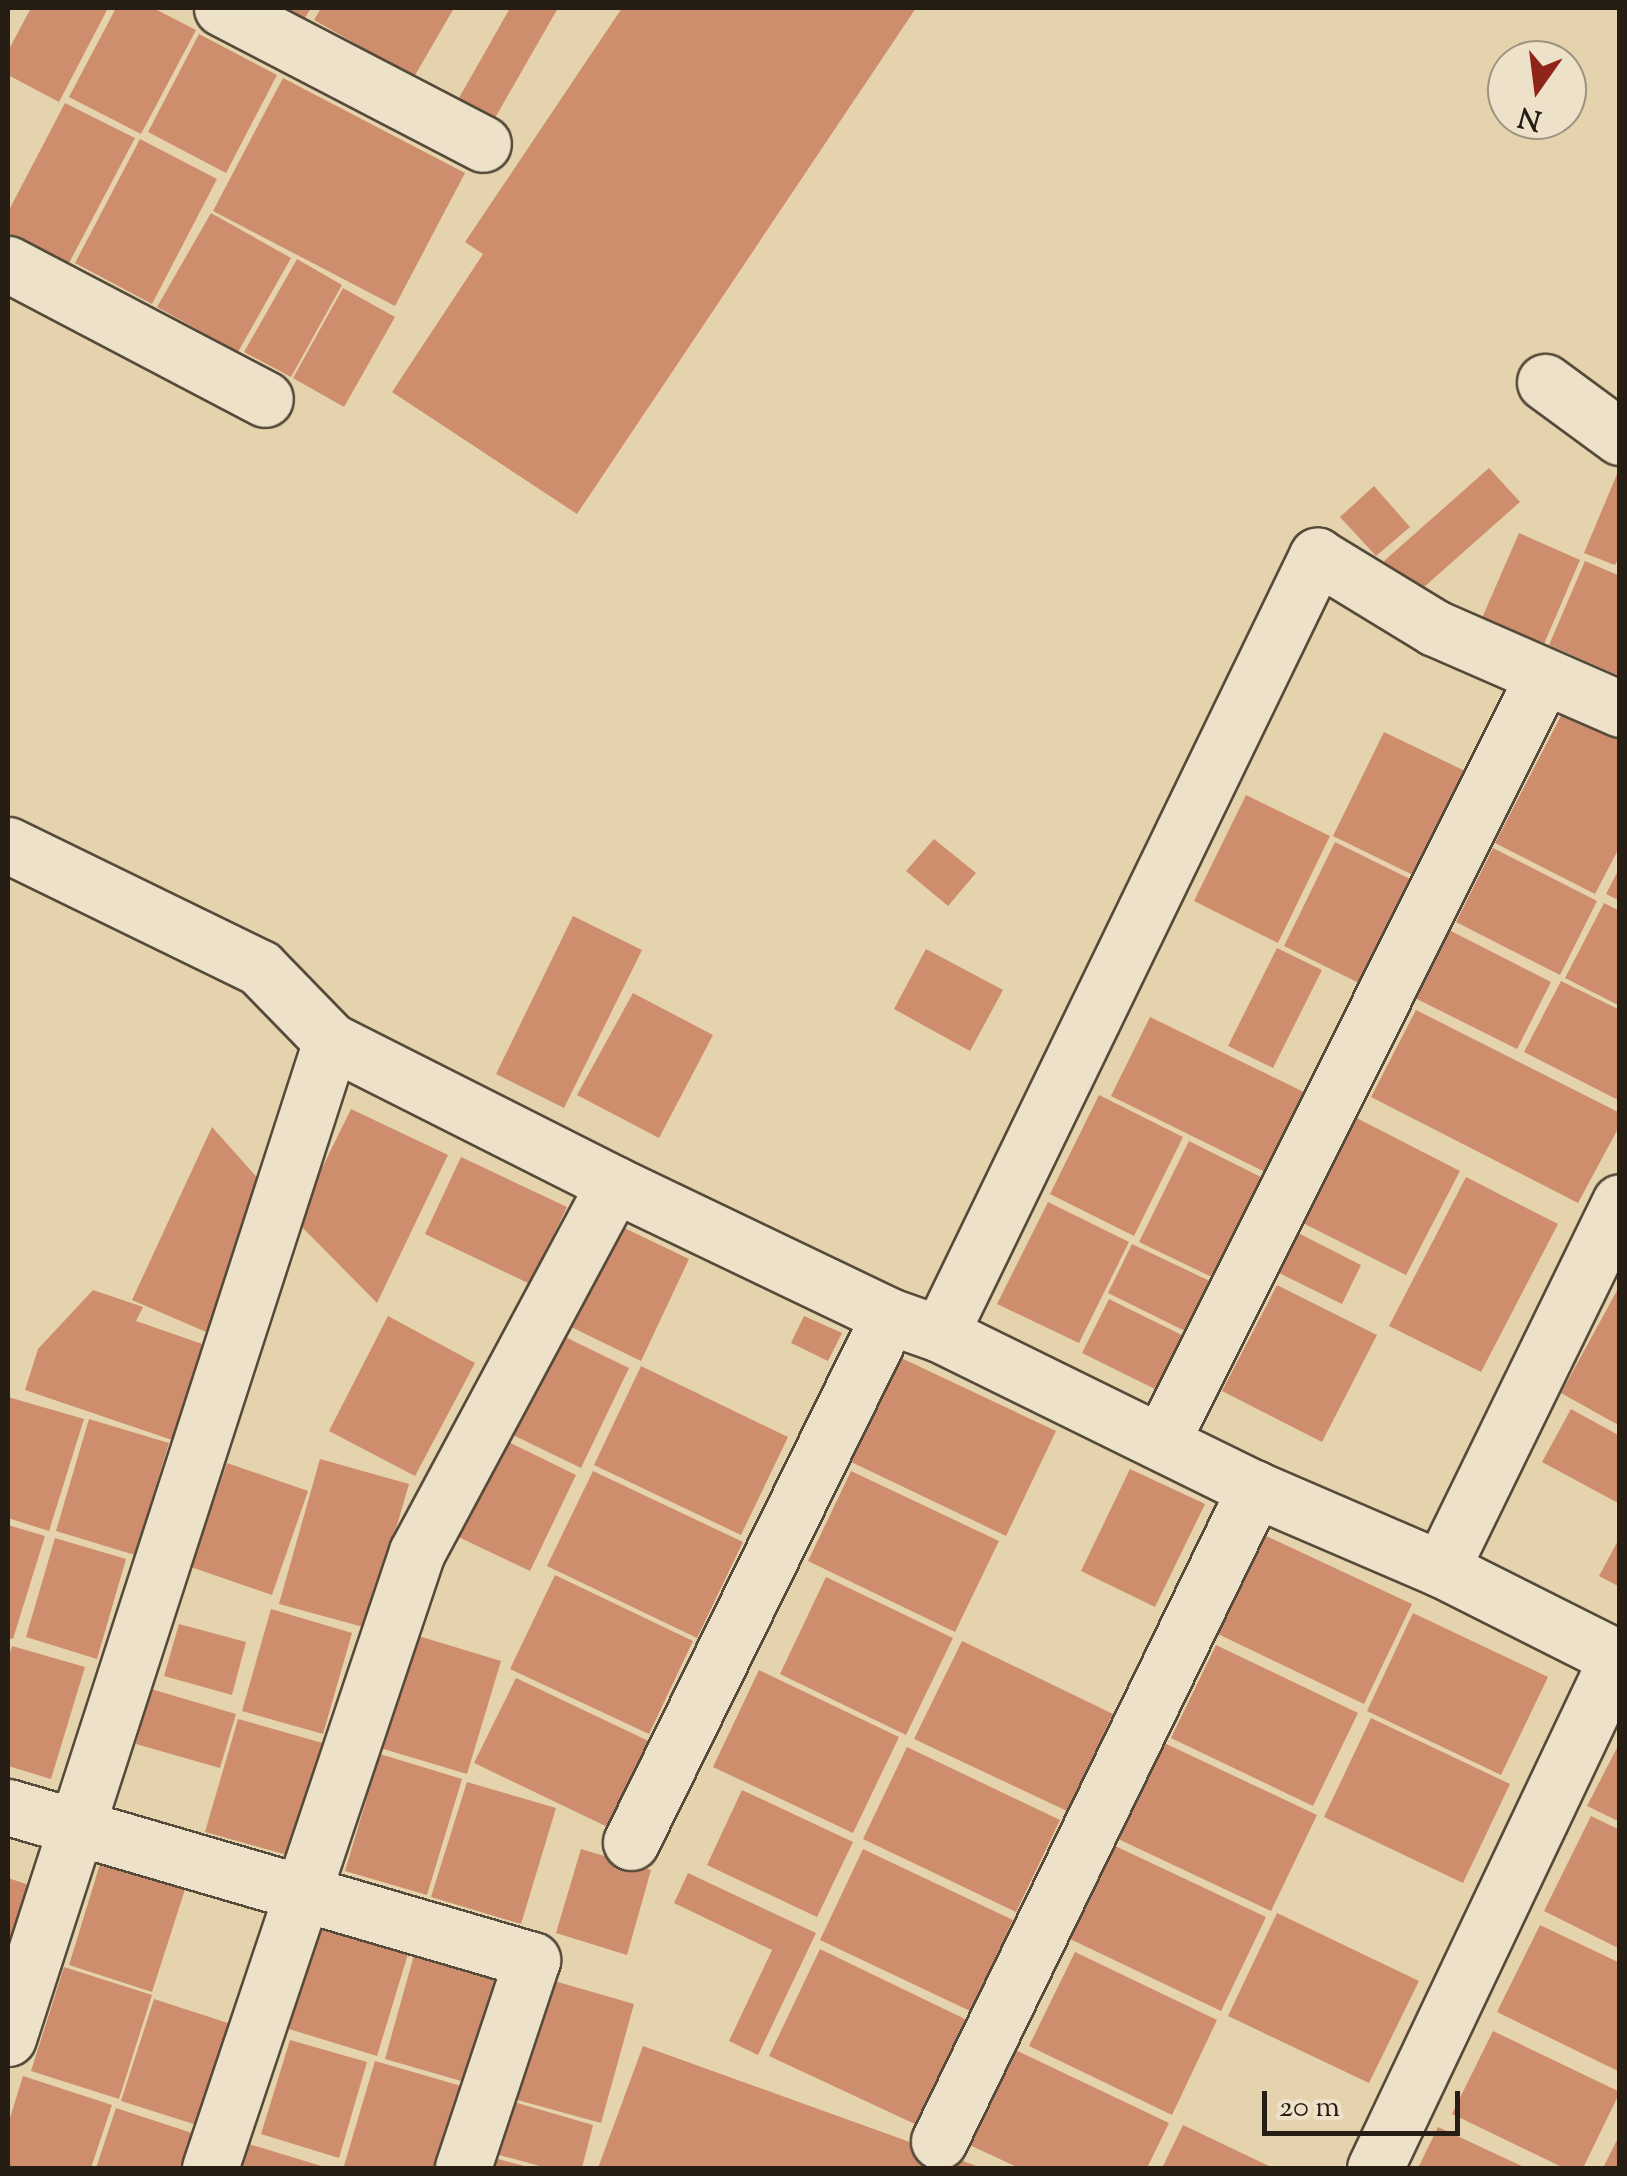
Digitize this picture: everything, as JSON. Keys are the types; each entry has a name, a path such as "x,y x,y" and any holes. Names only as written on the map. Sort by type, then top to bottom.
{"street":[{"path":"222,8 483,144"},
{"path":"8,264 266,400"},
{"path":"1545,382 1620,437"},
{"path":"940,1334 1317,556 1436,628 1620,708"},
{"path":"1162,1440 1544,676"},
{"path":"8,845 260,968 331,1041 614,1184 889,1316 940,1334 1255,1489 1441,1569 1618,1658 1375,2168"},
{"path":"8,2038 331,1041"},
{"path":"210,2168 417,1552 614,1184"},
{"path":"1441,1569 1620,1202"},
{"path":"631,1842 889,1316"},
{"path":"940,2141 1255,1489"},
{"path":"8,1807 532,1960 463,2168"}],"building":[{"path":"31,8 108,8 59,102 8,75 8,51"},
{"path":"116,8 153,8 196,30 141,134 69,97"},
{"path":"276,8 311,8 302,23"},
{"path":"321,8 454,8 414,77 314,20"},
{"path":"510,8 558,8 495,118 459,98"},
{"path":"622,8 916,8 577,514 392,392 483,254 465,242"},
{"path":"199,34 277,75 226,173 148,132"},
{"path":"283,78 465,173 395,306 213,211"},
{"path":"65,103 135,138 68,265 8,234 8,212"},
{"path":"140,139 217,179 152,304 75,263"},
{"path":"211,213 291,258 238,352 157,307"},
{"path":"297,259 342,285 291,377 244,352"},
{"path":"343,288 395,317 344,407 293,378"},
{"path":"1620,467 1620,555 1615,565 1584,553"},
{"path":"1489,468 1520,502 1415,595 1384,561"},
{"path":"1374,486 1410,527 1376,556 1340,517"},
{"path":"1519,533 1580,560 1544,644 1482,618"},
{"path":"1585,561 1620,576 1620,676 1549,645"},
{"path":"1565,708 1620,736 1620,846 1595,894 1495,843"},
{"path":"1384,732 1465,771 1413,875 1333,836"},
{"path":"1246,795 1330,836 1278,943 1194,901"},
{"path":"934,839 976,873 948,906 906,871"},
{"path":"1335,842 1410,879 1359,983 1284,946"},
{"path":"1493,848 1597,901 1560,975 1456,922"},
{"path":"1620,867 1620,901 1606,894"},
{"path":"1604,903 1620,911 1620,1006 1565,978"},
{"path":"573,916 642,950 564,1108 496,1074"},
{"path":"1449,930 1551,982 1517,1049 1415,998"},
{"path":"1277,948 1322,970 1273,1068 1228,1046"},
{"path":"926,949 1003,990 970,1051 894,1009"},
{"path":"1561,981 1620,1010 1620,1101 1524,1052"},
{"path":"633,993 713,1035 659,1138 577,1095"},
{"path":"1416,1010 1620,1113 1620,1125 1578,1203 1371,1097"},
{"path":"1150,1017 1306,1093 1267,1173 1111,1096"},
{"path":"1099,1095 1183,1137 1134,1236 1050,1194"},
{"path":"351,1109 448,1155 377,1303 296,1221"},
{"path":"1341,1110 1460,1171 1406,1275 1287,1215"},
{"path":"212,1127 263,1184 213,1335 132,1300"},
{"path":"1189,1141 1265,1179 1216,1279 1139,1242"},
{"path":"461,1157 567,1207 530,1284 425,1234"},
{"path":"1466,1177 1558,1224 1481,1372 1389,1326"},
{"path":"1048,1202 1129,1242 1079,1343 997,1304"},
{"path":"616,1224 689,1259 641,1361 567,1325"},
{"path":"1296,1232 1361,1265 1342,1304 1275,1271"},
{"path":"1132,1244 1214,1283 1189,1333 1108,1293"},
{"path":"1277,1285 1377,1335 1322,1442 1222,1391"},
{"path":"1620,1285 1620,1426 1561,1393"},
{"path":"93,1290 143,1307 136,1321 208,1346 175,1441 25,1390 38,1349"},
{"path":"1109,1299 1186,1337 1159,1391 1082,1353"},
{"path":"388,1316 475,1363 415,1476 329,1431"},
{"path":"804,1316 842,1333 828,1361 791,1343"},
{"path":"561,1335 629,1368 581,1468 513,1435"},
{"path":"897,1356 1056,1431 1006,1536 847,1460"},
{"path":"641,1366 788,1437 741,1535 594,1465"},
{"path":"8,1397 84,1419 49,1531 8,1518"},
{"path":"1571,1409 1620,1436 1620,1504 1542,1462"},
{"path":"89,1419 169,1443 135,1555 56,1531"},
{"path":"492,1434 576,1475 530,1571 446,1531"},
{"path":"320,1459 409,1484 367,1628 279,1604"},
{"path":"227,1463 308,1491 272,1595 191,1567"},
{"path":"1130,1469 1205,1504 1155,1607 1081,1571"},
{"path":"593,1471 743,1542 697,1638 547,1566"},
{"path":"851,1471 999,1541 955,1632 808,1561"},
{"path":"8,1525 45,1536 13,1639 8,1638"},
{"path":"1264,1535 1412,1604 1364,1704 1218,1634"},
{"path":"1620,1537 1620,1587 1599,1576"},
{"path":"55,1538 126,1559 97,1659 26,1637"},
{"path":"555,1575 693,1641 649,1734 510,1669"},
{"path":"826,1577 953,1638 906,1735 780,1674"},
{"path":"271,1609 352,1633 323,1734 242,1711"},
{"path":"1413,1613 1548,1677 1501,1775 1367,1711"},
{"path":"179,1624 246,1642 232,1695 164,1676"},
{"path":"412,1634 501,1661 467,1774 377,1747"},
{"path":"962,1641 1113,1714 1067,1811 914,1739"},
{"path":"1216,1645 1358,1713 1313,1806 1171,1738"},
{"path":"12,1646 85,1667 51,1779 8,1766 8,1660"},
{"path":"759,1670 899,1737 853,1833 713,1767"},
{"path":"516,1678 657,1745 616,1831 474,1763"},
{"path":"151,1689 236,1714 220,1768 136,1744"},
{"path":"1371,1718 1510,1784 1463,1883 1324,1817"},
{"path":"238,1719 326,1744 294,1857 205,1832"},
{"path":"1160,1741 1317,1815 1271,1911 1114,1837"},
{"path":"1620,1742 1620,1822 1587,1806"},
{"path":"907,1747 1060,1820 1016,1912 863,1839"},
{"path":"380,1754 462,1779 427,1895 345,1871"},
{"path":"467,1782 556,1808 521,1924 431,1897"},
{"path":"742,1790 853,1842 817,1917 707,1865"},
{"path":"1591,1816 1620,1830 1620,1949 1544,1911"},
{"path":"1113,1845 1266,1917 1221,2011 1068,1938"},
{"path":"581,1849 651,1870 627,1955 556,1933"},
{"path":"863,1849 1013,1920 970,2011 820,1940"},
{"path":"104,1851 189,1877 152,1992 69,1965"},
{"path":"688,1873 816,1933 758,2055 729,2041 772,1950 674,1903"},
{"path":"8,1878 35,1887 8,1952"},
{"path":"1277,1913 1419,1981 1369,2083 1228,2016"},
{"path":"323,1917 411,1944 377,2056 289,2029"},
{"path":"1540,1925 1620,1963 1620,2072 1497,2012"},
{"path":"416,1948 499,1971 468,2083 385,2059"},
{"path":"820,1949 967,2020 917,2125 769,2056"},
{"path":"1075,1952 1217,2020 1172,2115 1029,2046"},
{"path":"64,1967 152,1995 119,2099 31,2071"},
{"path":"544,1978 634,2004 601,2123 510,2098"},
{"path":"154,1999 234,2025 200,2126 121,2101"},
{"path":"1493,2031 1620,2092 1583,2168 1564,2168 1452,2114"},
{"path":"290,2040 367,2062 339,2158 261,2134"},
{"path":"643,2046 982,2168 598,2168"},
{"path":"1009,2047 1169,2123 1147,2168 1019,2168 963,2142"},
{"path":"375,2061 465,2087 442,2168 344,2166"},
{"path":"23,2076 112,2105 91,2168 8,2168 8,2124"},
{"path":"507,2100 593,2125 582,2168 547,2168 492,2153"},
{"path":"116,2108 198,2135 187,2168 96,2168"},
{"path":"1183,2125 1273,2168 1162,2168"},
{"path":"1438,2127 1526,2168 1418,2168"},
{"path":"1620,2134 1620,2168 1603,2168"},
{"path":"249,2144 328,2168 241,2168"},
{"path":"487,2156 528,2167 528,2168 483,2168"}]}
